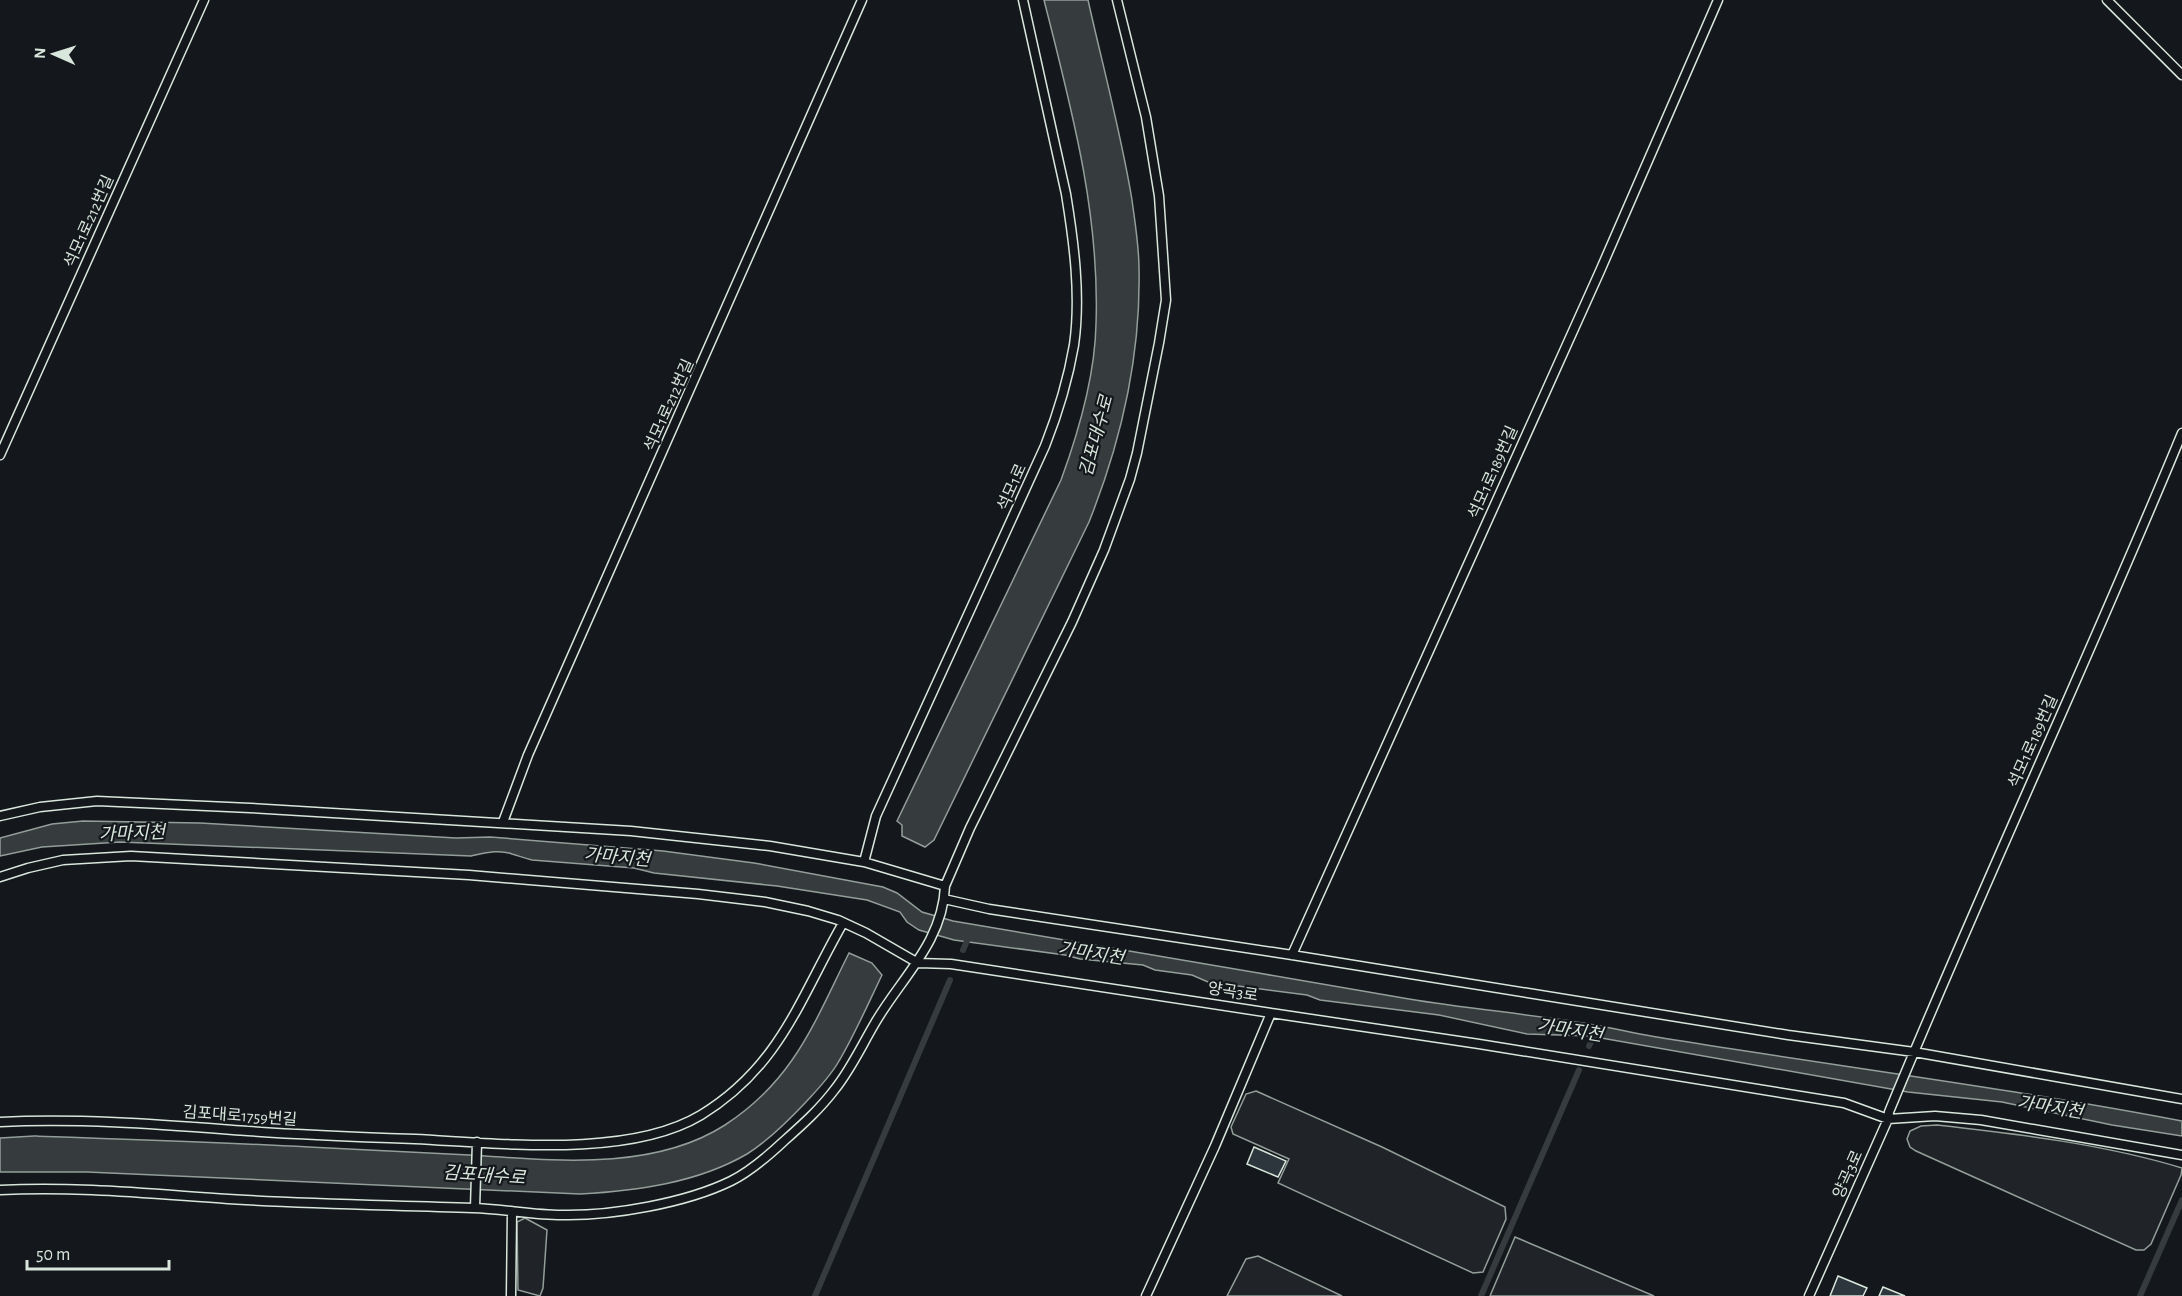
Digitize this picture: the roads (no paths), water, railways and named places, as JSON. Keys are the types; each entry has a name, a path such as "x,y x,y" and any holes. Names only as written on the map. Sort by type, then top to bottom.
{"lane":[{"name":"석모1로212번길","path":"0,454 204,0"},
{"name":"석모1로212번길","path":"503,822 528,755 862,0"},
{"name":"석모1로","path":"864,862 876,816 1045,446 1066,384 1074,343 1076,316 1071,225 1023,0"},
{"path":"0,1190 43,1189 293,1203 476,1204 512,1212 566,1215 610,1212 654,1205 713,1189 751,1169 816,1111 836,1089 892,995 924,954 944,902 945,886 970,828 1072,622 1104,550 1130,479 1160,343 1166,300 1159,196 1146,117 1117,0"},
{"name":"석모1로189번길","path":"1292,955 1600,270 1718,0"},
{"path":"2108,0 2182,75"},
{"name":"석모1로189번길","path":"1909,1063 2041,756 2142,531 2182,433"},
{"path":"0,816 74,802 107,801 586,827 770,846 864,862 945,886"},
{"path":"0,877 63,860 131,856 469,875 698,894 797,909 843,923 918,963"},
{"path":"944,902 1292,955 1788,1035 1914,1052 2182,1099"},
{"name":"김포대로1759번길","path":"0,1122 146,1124 477,1147 619,1142 657,1134 700,1116 733,1091 769,1056 795,1017 843,923"},
{"name":"양곡3로","path":"918,963 951,964 1271,1013 1215,1146 1146,1296"},
{"path":"1271,1013 1845,1103 1888,1116 1935,1116 1981,1120 2182,1155"},
{"name":"양곡3로","path":"1809,1296 1909,1063"},
{"path":"476,1204 477,1147"},
{"path":"511,1296 512,1212"}],"water":[{"name":"김포대수로","path":"1044,0 1088,0 1123,150 1132,200 1139,260 1137,333 1127,398 1111,461 1089,522 934,840 925,847 902,836 902,825 897,821 1061,480 1080,423 1093,364 1096,283 1088,201 1082,160"},
{"name":"가마지천","path":"83,821 200,823 456,838 490,837 663,851 754,863 883,887 897,893 922,912 953,921 1409,999 1567,1020 1664,1038 2119,1109 2182,1121 2182,1136 2112,1125 2002,1102 1908,1092 1590,1036 1527,1034 1439,1015 1320,1000 1307,995 1208,982 1192,975 1155,970 1143,965 1080,959 954,940 919,930 907,922 900,912 867,900 777,886 654,873 634,868 532,860 502,852 471,856 120,842 42,847 0,856 0,838 52,824"},
{"name":"김포대수로","path":"849,953 872,963 882,975 832,1072 792,1117 755,1149 728,1164 687,1179 623,1191 580,1194 87,1172 0,1172 0,1138 34,1136 567,1160 600,1160 666,1150 696,1140 725,1125 749,1108 769,1089 800,1048 813,1026"}],"waterway":[{"path":"963,950 970,934"},
{"path":"815,1296 950,980"},
{"name":"가마지천","path":"1589,1046 1596,1032"},
{"path":"1481,1296 1579,1070"},
{"path":"2140,1296 2182,1200"}]}
